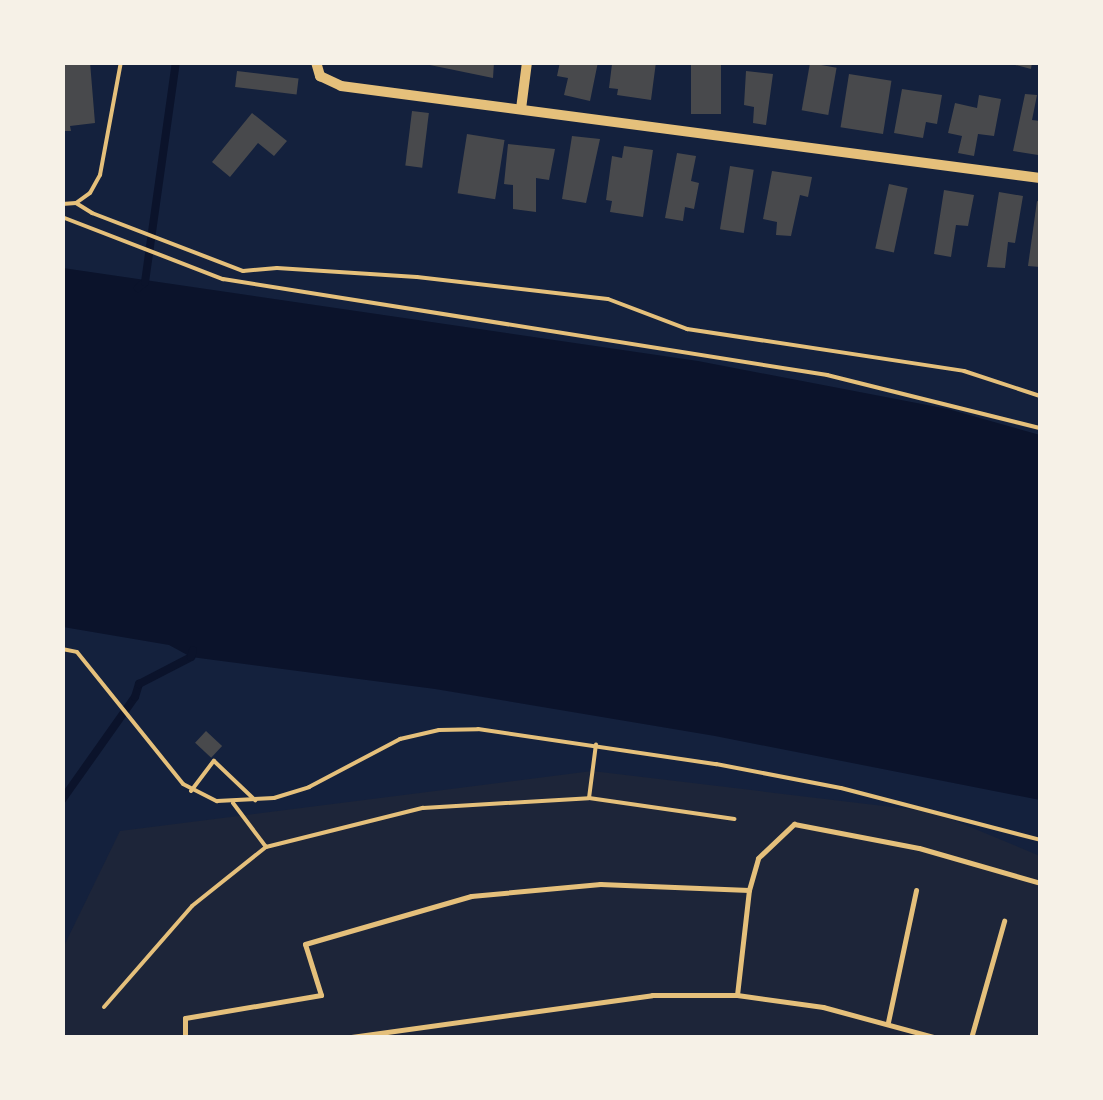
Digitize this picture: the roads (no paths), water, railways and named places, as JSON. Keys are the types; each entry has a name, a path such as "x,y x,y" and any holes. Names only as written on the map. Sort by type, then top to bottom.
{"street":[{"path":"316,62 326,81 1040,178"},
{"path":"521,109 527,62"}],"lane":[{"path":"737,995 749,890 758,858 794,824 919,848 1040,884"},
{"path":"186,1038 185,1018 322,995 305,944 471,896 600,884 749,890"},
{"path":"888,1022 916,890"},
{"path":"971,1038 1004,922"},
{"path":"344,1038 652,994 737,995 823,1007 937,1038"}],"waterway":[{"path":"138,288 145,282 176,62"},
{"path":"62,800 135,697 139,684 191,657 193,650"}]}
